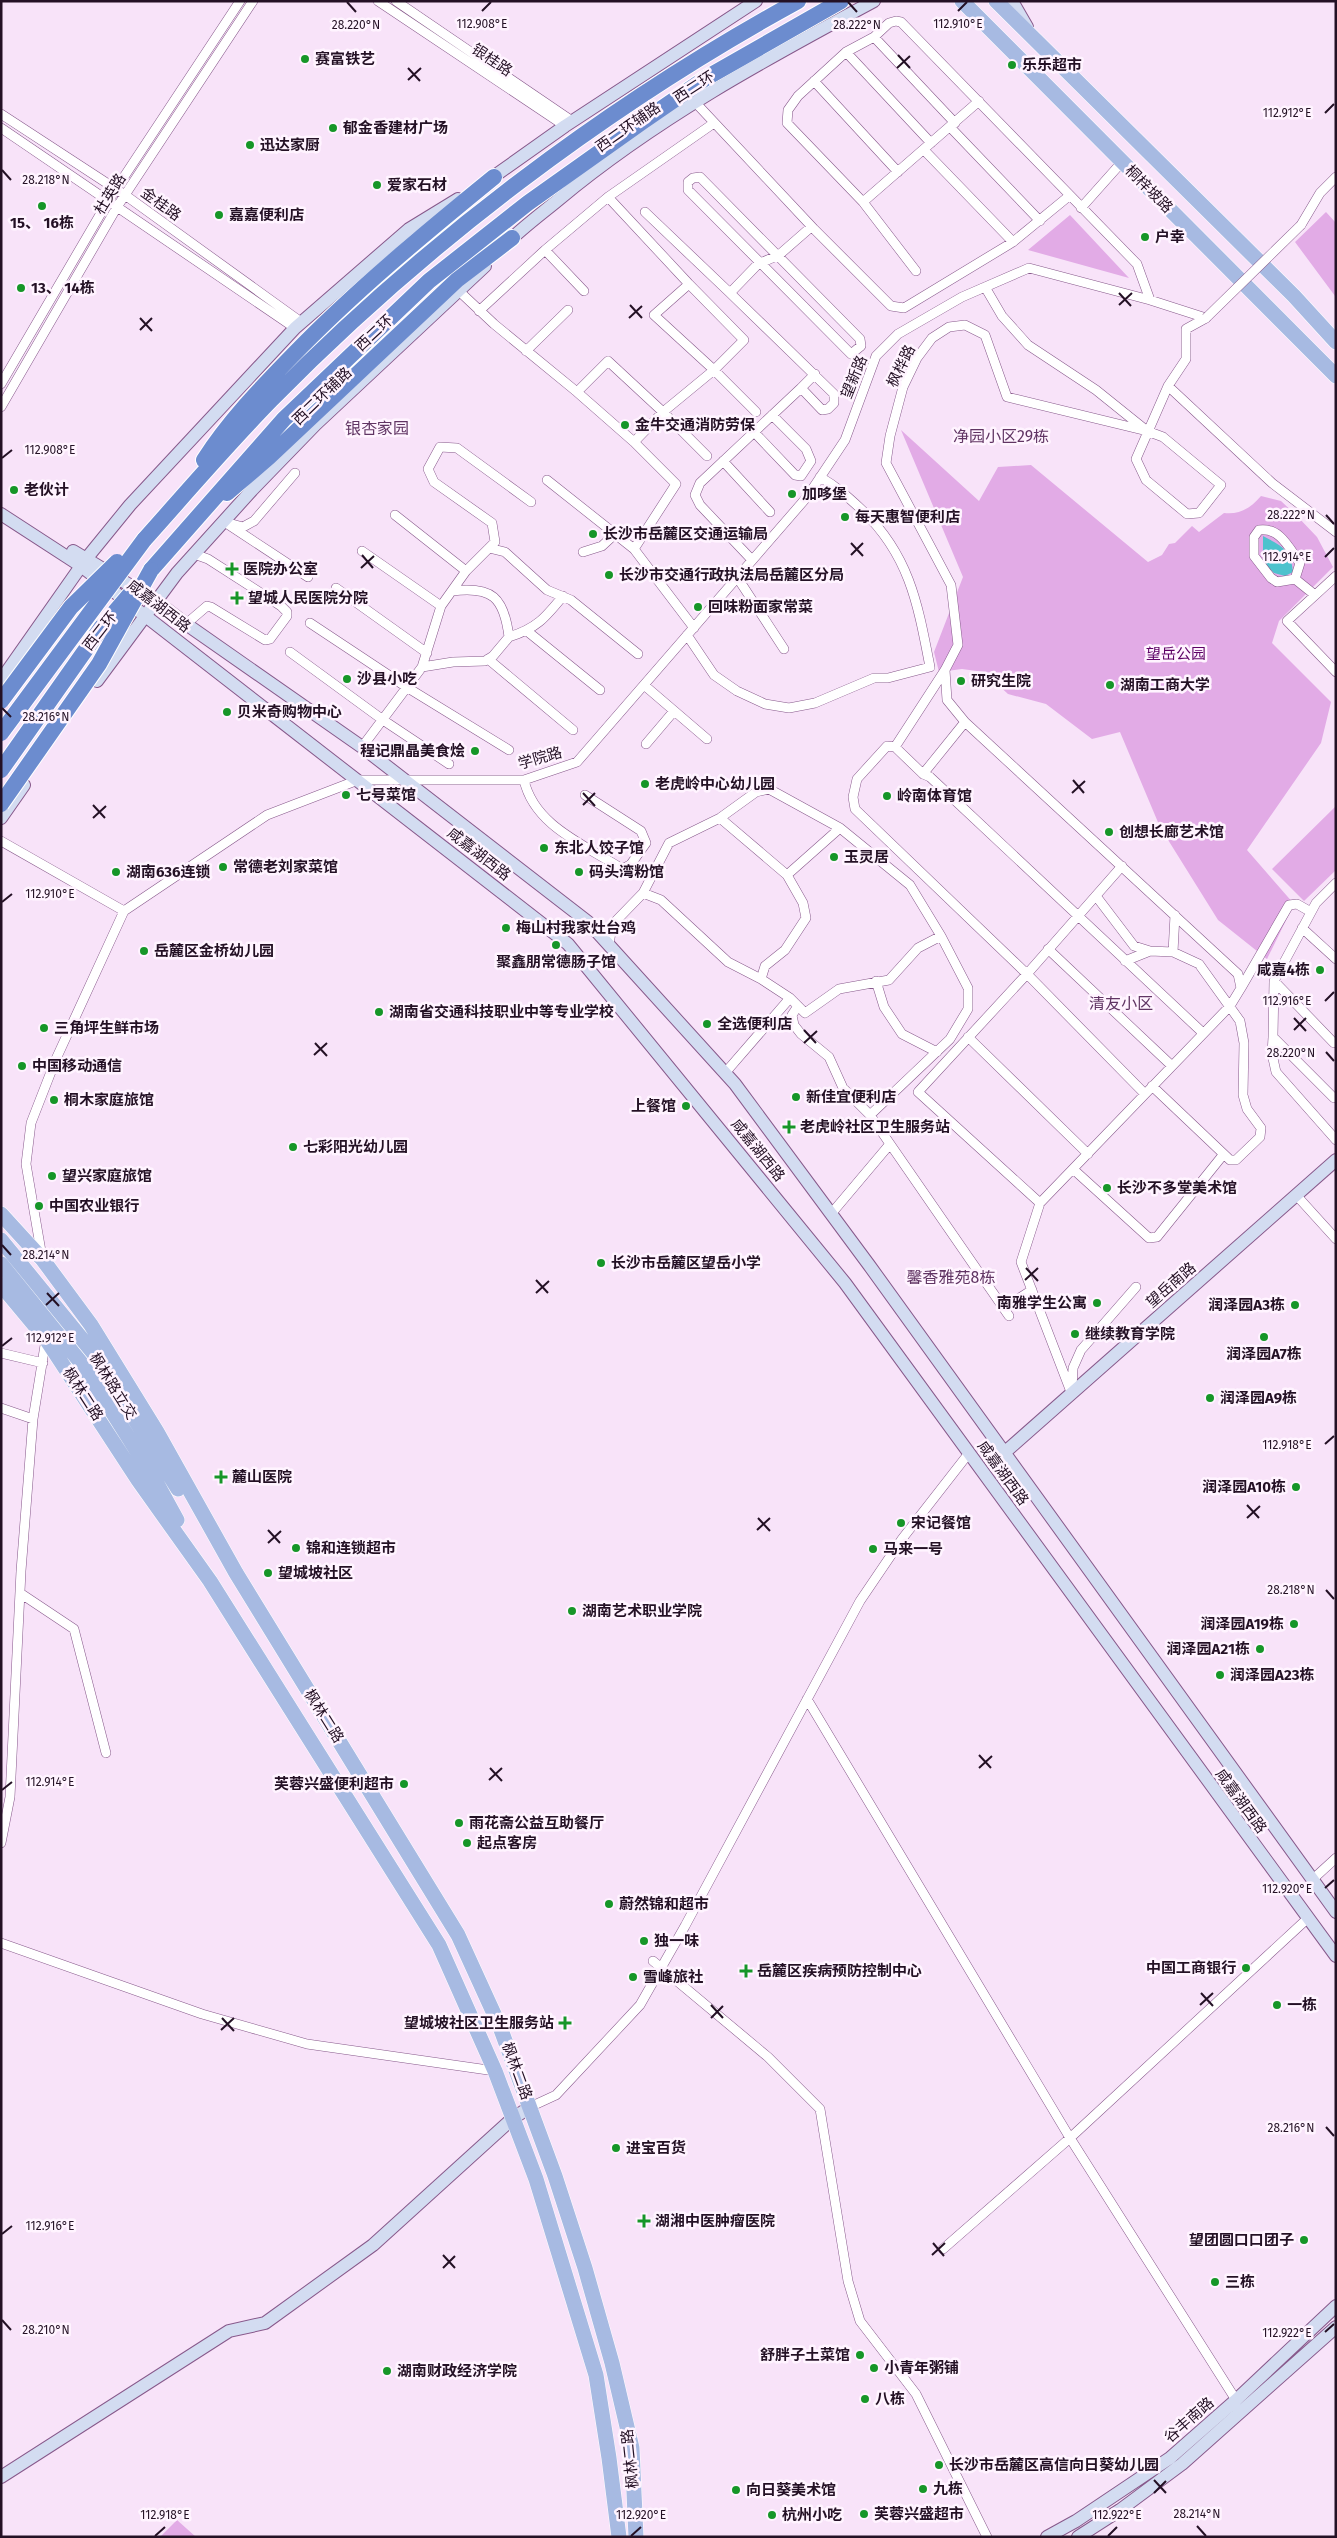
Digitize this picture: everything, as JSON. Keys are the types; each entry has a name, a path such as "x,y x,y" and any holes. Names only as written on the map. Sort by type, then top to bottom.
{"highway":[{"name":"西二环","path":"1,733 144,540 271,400 321,351 417,265 512,188 643,94 798,1"},
{"name":"西二环","path":"1,770 101,628 197,515 284,420 429,281 576,168 706,78 842,1"},
{"path":"179,500 235,416 292,356 361,288 494,177"},
{"path":"197,515 270,458 512,238"},
{"path":"1,701 71,607 115,563 144,540"},
{"path":"1,804 99,664 151,570"}],"main road":[{"name":"桐梓坡路","path":"962,1 1336,376"},
{"name":"桐梓坡路","path":"996,1 1294,296 1336,342"},
{"name":"枫林二路","path":"1,1214 43,1260 91,1325 157,1432 236,1573 458,1935 500,2027 530,2107 582,2258 612,2363 632,2448 636,2537"},
{"name":"枫林路立交","path":"1,1240 95,1356 158,1473"},
{"name":"枫林路立交","path":"1,1264 82,1364 158,1473"},
{"name":"枫林二路","path":"1,1285 46,1339 138,1480 210,1581 438,1945 495,2071 536,2179 596,2375 610,2458 619,2537"},
{"name":"枫林二路","path":"158,1473 236,1573"},
{"name":"枫林二路","path":"158,1473 210,1581"}],"street":[{"name":"杜英路","path":"1,384 108,201 240,1"},
{"name":"杜英路","path":"1,407 117,207 253,1"},
{"name":"银桂路","path":"378,1 569,123"},
{"name":"银桂路","path":"396,1 569,123"},
{"path":"1,680 84,563 130,505 298,325 409,229 494,177 569,123 756,1"},
{"name":"西二环辅路","path":"512,238 590,173 694,101 874,1"},
{"path":"1012,1 1033,38"},
{"path":"916,271 863,202 787,123 788,110 798,96 814,81 846,52 874,37 889,24 896,21 901,22 1137,264 1150,300"},
{"path":"874,37 1040,221"},
{"path":"846,52 931,143"},
{"path":"814,81 898,172"},
{"path":"694,101 811,227 891,306 904,308 1013,242 1069,196"},
{"path":"863,202 979,101"},
{"name":"金桂路","path":"1,114 125,195 298,325"},
{"path":"479,312 545,250 608,197 714,122"},
{"name":"金桂路","path":"1,128 117,207 298,325"},
{"path":"924,150 1013,242"},
{"path":"1081,208 1122,162"},
{"path":"700,177 779,255 860,339 861,346 855,352 851,354 688,190 688,182 692,178 700,177"},
{"path":"985,287 1002,316 1028,345 1096,390 1147,431 1163,437 1221,485 1199,514 1187,514 1146,480 1136,459 1147,431 1168,386 1186,359 1186,329 1206,318 1302,225 1320,194 1336,177"},
{"path":"608,197 744,340 714,370 663,412 634,442"},
{"path":"645,212 815,374 834,394 834,403 828,409 822,410 801,388"},
{"path":"730,292 760,263 779,255 811,227"},
{"path":"545,250 584,291"},
{"name":"望新路","path":"658,669 807,497 844,440 876,356 898,334 962,297 1029,268 1150,300 1206,318"},
{"path":"689,284 654,315 756,412"},
{"path":"458,286 479,312 578,392 634,442 676,484 634,549"},
{"name":"西二环辅路","path":"1,818 72,713 145,615 194,554 316,424 458,286"},
{"path":"526,351 568,310"},
{"name":"枫桦路","path":"945,670 958,645 951,585 886,463 890,436 903,387 917,358 932,338 949,327 965,325 985,335 1007,397 1147,431"},
{"path":"578,392 608,361 707,456"},
{"path":"752,560 700,505 695,495 700,483 815,374"},
{"path":"1168,386 1272,483 1336,532"},
{"path":"754,432 795,475 801,476 812,462 806,449 772,415"},
{"path":"362,746 408,688 422,667 442,606 466,571 495,542 492,523 434,482 428,469 440,447 457,448 531,502"},
{"path":"723,461 770,512"},
{"path":"223,521 243,527 254,521 295,472"},
{"path":"546,480 634,549 691,631 714,675 737,692 765,704 790,708 815,703 874,678 888,678 930,667 918,604 909,577 896,550 878,526 838,487 820,477"},
{"name":"咸嘉湖西路","path":"1,506 84,563 145,615 568,944 845,1283 1307,1919 1336,1956"},
{"name":"咸嘉湖西路","path":"1,514 84,563 156,601 186,624 362,746 588,922 725,1073 831,1214 1336,1912"},
{"path":"395,515 466,571"},
{"path":"223,521 308,577"},
{"path":"1295,579 1300,563 1281,536 1267,529 1259,530 1254,537 1254,556 1271,578 1277,582 1295,579 1315,595"},
{"path":"583,552 602,546 616,533"},
{"path":"489,548 505,552 547,590 571,600 638,654"},
{"path":"362,551 442,606"},
{"path":"186,624 208,606 265,640 270,640 287,616 281,606 208,559 194,554"},
{"path":"1336,576 1287,621 1336,672"},
{"path":"737,577 784,649"},
{"path":"336,588 427,653"},
{"path":"452,591 471,589 483,591 496,598 506,615 508,637"},
{"path":"422,667 453,662 485,661 508,637 527,631 543,621 564,596"},
{"path":"310,624 408,688 509,750"},
{"path":"527,631 600,690"},
{"path":"290,652 383,720 449,764"},
{"path":"488,659 573,730"},
{"name":"学院路","path":"358,780 524,780 576,762 658,669"},
{"path":"945,670 947,700 965,722 1238,974 1241,988"},
{"path":"895,747 945,670"},
{"path":"644,685 707,739"},
{"path":"646,744 674,711"},
{"path":"923,774 965,722"},
{"path":"1145,1094 1027,974 855,809 853,797 857,780 882,749 887,746 895,747 923,774 930,777 1203,1033"},
{"path":"43,1260 26,1164 31,1123 56,1060 124,911 267,816 358,780"},
{"path":"524,780 535,808 547,822 619,867 625,868 631,864 646,843 645,837 641,831 586,794"},
{"path":"609,945 612,925 643,893 669,843 720,818 756,792 769,789 840,828 910,885 968,988 968,1009 950,1039 870,1115"},
{"path":"720,818 787,876 803,903 806,918 784,950 765,966 761,979"},
{"path":"787,876 840,828"},
{"path":"1,841 124,911"},
{"path":"1040,1203 918,1092 1027,974 1122,866"},
{"path":"1336,883 1316,903 1274,981 1272,1054 1276,1072 1336,1140"},
{"path":"643,893 661,900 728,962 761,979 790,998 805,1013 839,989 889,980 918,948 940,936"},
{"path":"1096,896 1134,946 1150,951 1173,952 1199,964 1230,1006 1240,1021 1244,1043 1243,1095 1247,1109 1261,1128 1260,1137 1236,1160 1230,1160 1152,1086"},
{"path":"1072,1392 1021,1262 1040,1203 1230,1006 1289,905 1297,904 1311,912"},
{"path":"1173,952 1175,915"},
{"path":"1302,928 1336,959"},
{"path":"1048,949 1172,1066"},
{"path":"1125,961 1150,951"},
{"path":"876,981 884,1007 902,1034 937,1052"},
{"path":"1274,981 1334,1043"},
{"path":"725,1073 790,998"},
{"path":"798,1006 792,1015 794,1025 801,1034 829,1057 843,1088 870,1115 1009,1316"},
{"path":"968,1037 1088,1154"},
{"path":"1273,1037 1334,1098"},
{"path":"831,1214 890,1144"},
{"path":"1073,1169 1149,1238 1157,1236 1223,1155"},
{"name":"望岳南路","path":"1004,1452 1336,1160"},
{"path":"1297,1196 1336,1239"},
{"path":"1072,1392 1073,1368 1081,1350 1136,1287"},
{"path":"1004,1308 1032,1290"},
{"path":"1,1843 10,1797 20,1593 33,1419 46,1339"},
{"path":"1,1353 43,1363"},
{"path":"1,1408 33,1419"},
{"path":"1,2477 229,2330 265,2323 373,2245 512,2119 530,2107 556,2095 640,2005 662,1968 860,1601 902,1539 969,1454"},
{"path":"20,1593 74,1629 106,1753"},
{"path":"807,1699 1070,2138 1236,2400"},
{"path":"1312,1880 1336,1858"},
{"path":"943,2249 1070,2138 1307,1919"},
{"path":"1,1943 202,2014 307,2044 495,2071"},
{"path":"653,1961 768,2058 820,2109 848,2280 860,2321 916,2394 987,2537"},
{"name":"谷丰南路","path":"1047,2537 1076,2521 1170,2458 1236,2400 1336,2306"},
{"name":"谷丰南路","path":"1078,2537 1120,2510 1182,2464 1336,2327"}],"green space":[{"path":"1326,212 1336,223 1335,296 1295,242"},
{"path":"1070,215 1129,278 1028,250"},
{"name":"望岳公园","path":"901,430 979,501 998,467 1031,465 1148,562 1162,555 1169,544 1175,543 1192,526 1199,532 1224,513 1235,513 1244,510 1261,496 1281,501 1317,537 1333,567 1279,621 1272,643 1331,702 1321,743 1247,850 1294,904 1267,959 1218,920 1160,827 1120,732 1092,739 1046,704 1008,694 984,672 962,669 939,672 934,652 963,577"},
{"path":"1336,806 1336,870 1304,901 1272,869"},
{"path":"177,2520 196,2537 160,2537"}],"water":[{"path":"1263,536 1288,554 1293,572 1285,576 1274,573 1263,563"}],"place":[{"name":"赛富铁艺","path":"305,59"},
{"name":"乐乐超市","path":"1012,65"},
{"name":"郁金香建材广场","path":"333,128"},
{"name":"迅达家厨","path":"250,145"},
{"name":"爱家石材","path":"377,185"},
{"name":"15、 16栋","path":"42,206"},
{"name":"嘉嘉便利店","path":"219,215"},
{"name":"户幸","path":"1145,237"},
{"name":"13、 14栋","path":"21,288"},
{"name":"金牛交通消防劳保","path":"625,425"},
{"name":"老伙计","path":"14,490"},
{"name":"加哆堡","path":"792,494"},
{"name":"每天惠智便利店","path":"845,517"},
{"name":"长沙市岳麓区交通运输局","path":"593,534"},
{"name":"医院办公室","path":"232,569"},
{"name":"长沙市交通行政执法局岳麓区分局","path":"609,575"},
{"name":"望城人民医院分院","path":"237,598"},
{"name":"回味粉面家常菜","path":"698,607"},
{"name":"沙县小吃","path":"347,679"},
{"name":"研究生院","path":"961,681"},
{"name":"湖南工商大学","path":"1110,685"},
{"name":"贝米奇购物中心","path":"227,712"},
{"name":"程记鼎晶美食烩","path":"475,751"},
{"name":"老虎岭中心幼儿园","path":"645,784"},
{"name":"七号菜馆","path":"346,795"},
{"name":"岭南体育馆","path":"887,796"},
{"name":"创想长廊艺术馆","path":"1109,832"},
{"name":"东北人饺子馆","path":"544,848"},
{"name":"玉灵居","path":"834,857"},
{"name":"常德老刘家菜馆","path":"223,867"},
{"name":"湖南636连锁","path":"116,872"},
{"name":"码头湾粉馆","path":"579,872"},
{"name":"梅山村我家灶台鸡","path":"506,928"},
{"name":"聚鑫朋常德肠子馆","path":"556,945"},
{"name":"岳麓区金桥幼儿园","path":"144,951"},
{"name":"咸嘉4栋","path":"1320,970"},
{"name":"湖南省交通科技职业中等专业学校","path":"379,1012"},
{"name":"全选便利店","path":"707,1024"},
{"name":"三角坪生鲜市场","path":"44,1028"},
{"name":"中国移动通信","path":"22,1066"},
{"name":"新佳宜便利店","path":"796,1097"},
{"name":"桐木家庭旅馆","path":"54,1100"},
{"name":"上餐馆","path":"686,1106"},
{"name":"老虎岭社区卫生服务站","path":"789,1127"},
{"name":"七彩阳光幼儿园","path":"293,1147"},
{"name":"望兴家庭旅馆","path":"52,1176"},
{"name":"长沙不多堂美术馆","path":"1107,1188"},
{"name":"中国农业银行","path":"39,1206"},
{"name":"长沙市岳麓区望岳小学","path":"601,1263"},
{"name":"南雅学生公寓","path":"1097,1303"},
{"name":"润泽园A3栋","path":"1295,1305"},
{"name":"继续教育学院","path":"1075,1334"},
{"name":"润泽园A7栋","path":"1264,1337"},
{"name":"润泽园A9栋","path":"1210,1398"},
{"name":"麓山医院","path":"221,1477"},
{"name":"润泽园A10栋","path":"1296,1487"},
{"name":"宋记餐馆","path":"901,1523"},
{"name":"锦和连锁超市","path":"296,1548"},
{"name":"马来一号","path":"873,1549"},
{"name":"望城坡社区","path":"268,1573"},
{"name":"湖南艺术职业学院","path":"572,1611"},
{"name":"润泽园A19栋","path":"1294,1624"},
{"name":"润泽园A21栋","path":"1260,1649"},
{"name":"润泽园A23栋","path":"1220,1675"},
{"name":"芙蓉兴盛便利超市","path":"404,1784"},
{"name":"雨花斋公益互助餐厅","path":"459,1823"},
{"name":"起点客房","path":"467,1843"},
{"name":"蔚然锦和超市","path":"609,1904"},
{"name":"独一味","path":"644,1941"},
{"name":"中国工商银行","path":"1246,1968"},
{"name":"岳麓区疾病预防控制中心","path":"746,1971"},
{"name":"雪峰旅社","path":"633,1977"},
{"name":"一栋","path":"1277,2005"},
{"name":"望城坡社区卫生服务站","path":"565,2023"},
{"name":"进宝百货","path":"616,2148"},
{"name":"湖湘中医肿瘤医院","path":"644,2221"},
{"name":"望团圆口口团子","path":"1304,2240"},
{"name":"三栋","path":"1215,2282"},
{"name":"舒胖子土菜馆","path":"860,2355"},
{"name":"小青年粥铺","path":"874,2368"},
{"name":"湖南财政经济学院","path":"387,2371"},
{"name":"八栋","path":"865,2399"},
{"name":"长沙市岳麓区高信向日葵幼儿园","path":"939,2465"},
{"name":"九栋","path":"923,2489"},
{"name":"向日葵美术馆","path":"736,2490"},
{"name":"芙蓉兴盛超市","path":"864,2514"},
{"name":"杭州小吃","path":"772,2515"}],"district":[{"name":"银杏家园","path":"377,428"},
{"name":"净园小区29栋","path":"1001,436"},
{"name":"清友小区","path":"1121,1003"},
{"name":"馨香雅苑8栋","path":"951,1277"}]}
